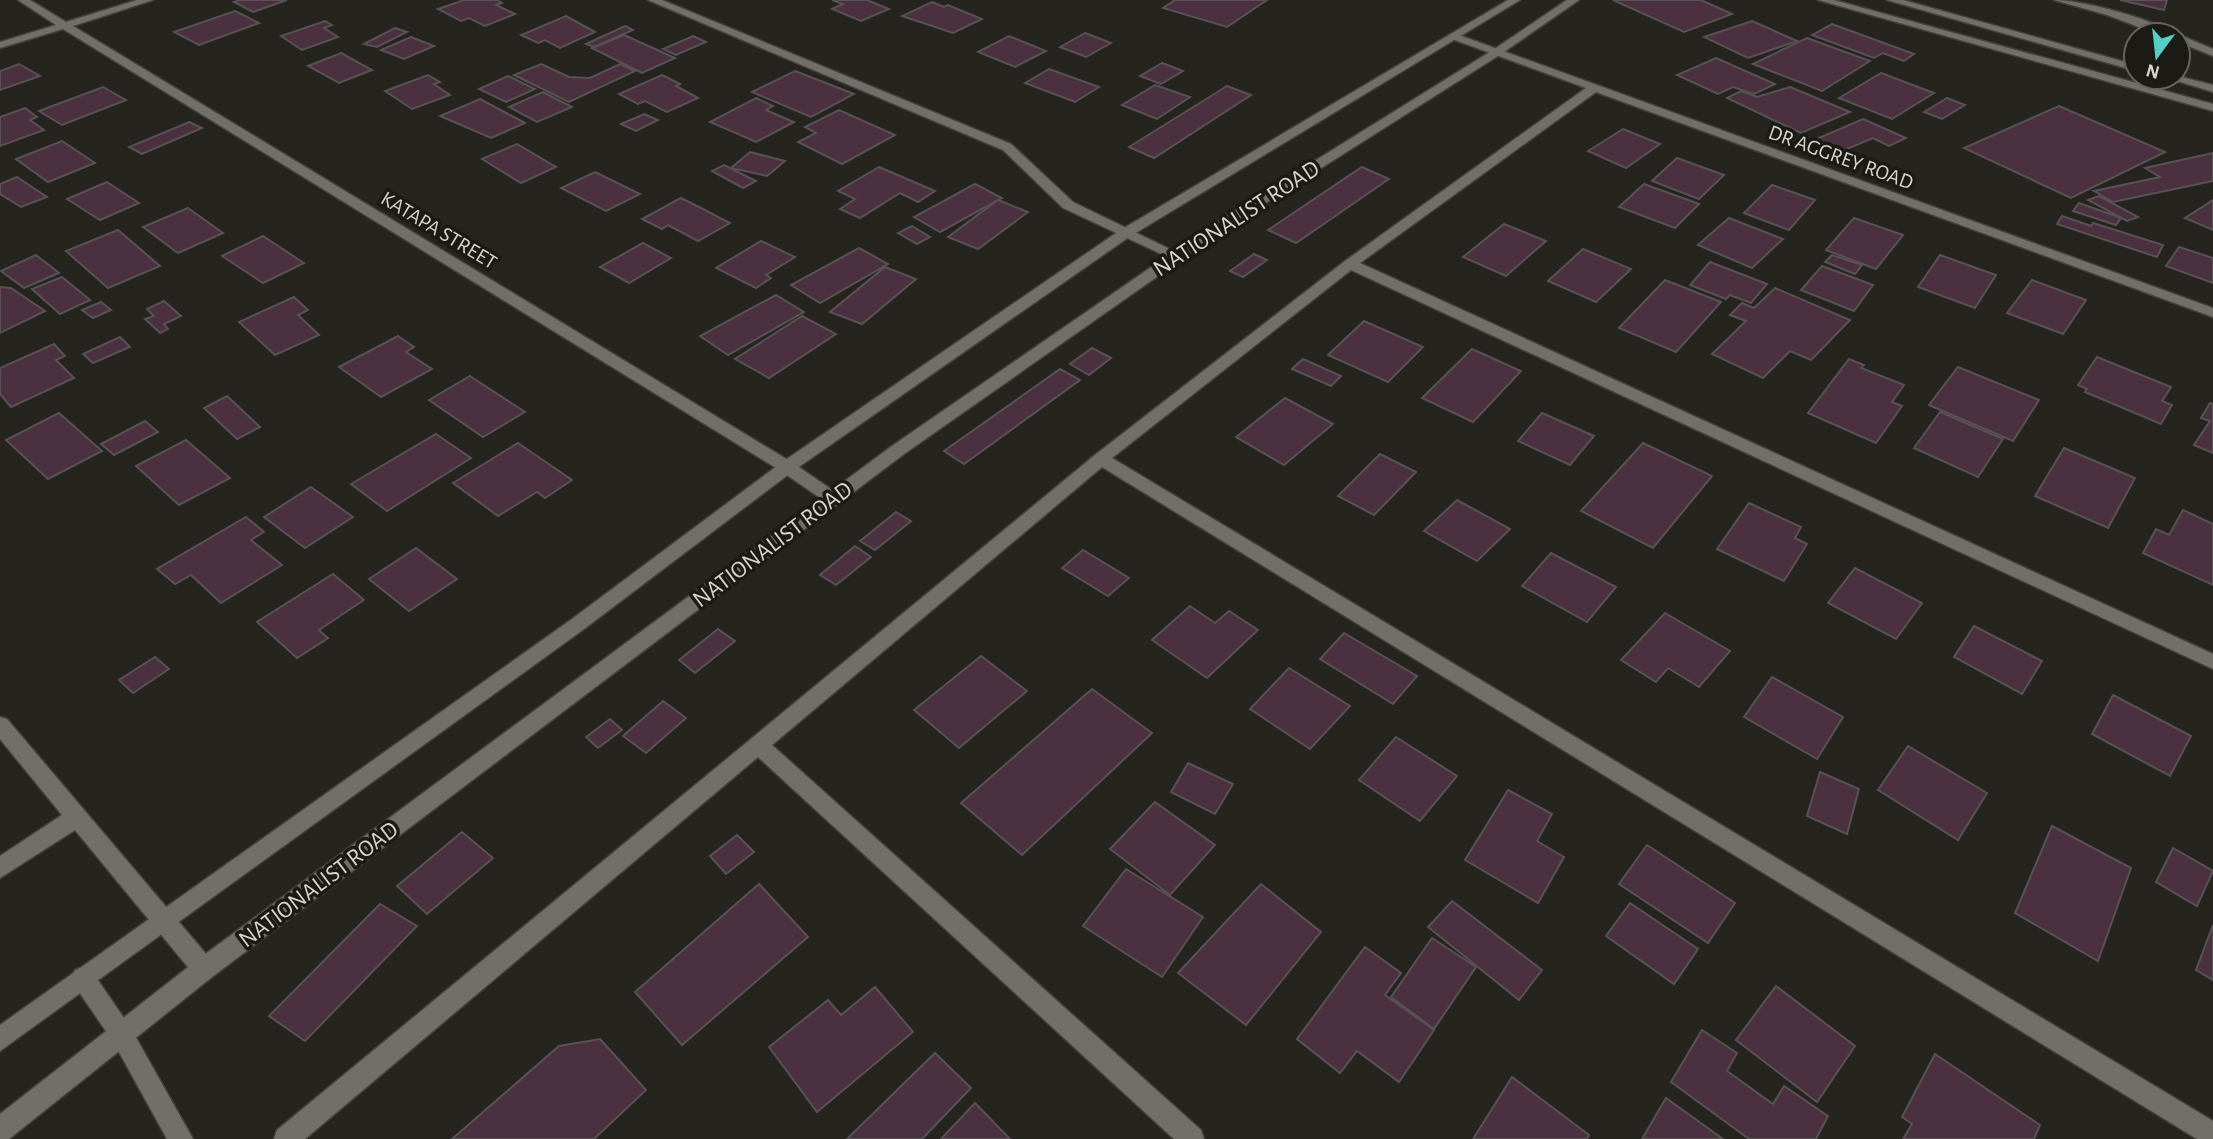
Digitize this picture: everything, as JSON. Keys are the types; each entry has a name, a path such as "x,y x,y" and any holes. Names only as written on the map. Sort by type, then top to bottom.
{"street":[{"name":"KATAPA STREET","path":"23,0 787,467 832,498"},
{"path":"0,45 148,0"},
{"path":"653,0 1007,147 1068,205 1124,234 1177,256"},
{"name":"NATIONALIST ROAD","path":"0,1039 578,624 787,467 1124,234 1515,0"},
{"name":"NATIONALIST ROAD","path":"0,1130 204,969 832,498 1177,256 1574,0"},
{"path":"1823,0 2213,108"},
{"path":"1892,0 2122,64"},
{"path":"2059,0 2132,21"},
{"name":"DR AGGREY ROAD","path":"1456,37 2213,313"},
{"path":"2192,44 2213,53"},
{"path":"2192,83 2213,89"},
{"path":"286,1139 1101,460 1350,264 1594,88"},
{"path":"1350,264 2213,662"},
{"path":"1101,460 2213,1135"},
{"path":"0,725 75,818 204,969"},
{"path":"760,746 1192,1139"},
{"path":"0,869 75,818"},
{"path":"83,978 122,1035 181,1139"}],"building":[{"path":"287,0 253,12 234,2"},
{"path":"464,0 497,0 502,3 496,5 515,14 485,26 469,18 461,21 438,9"},
{"path":"832,0 867,0 889,9 861,21 832,9 843,4"},
{"path":"1175,0 1267,0 1227,27 1163,8"},
{"path":"1613,0 1701,0 1732,14 1684,32"},
{"path":"2120,0 2167,0 2164,10"},
{"path":"932,2 944,7 948,5 982,19 953,33 902,16"},
{"path":"235,11 259,23 199,45 174,32"},
{"path":"566,16 595,32 560,48 545,40 538,43 521,35"},
{"path":"325,21 332,25 324,28 338,37 302,50 281,36"},
{"path":"1752,21 1797,41 1748,58 1704,37"},
{"path":"1832,24 1914,54 1904,61 1883,53 1874,58 1812,35"},
{"path":"625,26 633,30 594,47 586,44"},
{"path":"395,28 407,32 377,47 364,44"},
{"path":"1085,33 1111,43 1086,57 1060,47"},
{"path":"624,35 675,58 642,73 592,48"},
{"path":"693,36 706,42 676,55 663,49"},
{"path":"1009,36 1046,51 1015,67 978,52"},
{"path":"411,37 434,46 404,59 381,50"},
{"path":"1807,38 1870,61 1822,91 1753,64"},
{"path":"341,53 372,70 339,83 308,66"},
{"path":"1716,58 1775,84 1754,94 1733,87 1718,94 1677,75"},
{"path":"1162,63 1183,71 1161,84 1140,76"},
{"path":"19,64 40,76 0,90 0,71"},
{"path":"541,64 569,77 590,78 620,64 635,71 569,102 514,75"},
{"path":"1049,69 1099,87 1075,102 1025,83"},
{"path":"795,71 854,94 811,117 752,92"},
{"path":"1881,73 1934,93 1892,119 1839,98"},
{"path":"428,75 440,82 434,84 450,95 412,109 385,91"},
{"path":"662,75 680,84 676,86 698,98 667,112 645,101 638,104 619,94"},
{"path":"508,76 535,89 506,102 479,89"},
{"path":"1155,85 1190,97 1157,119 1122,105"},
{"path":"1227,86 1251,95 1154,158 1129,147"},
{"path":"103,87 126,100 62,125 39,111"},
{"path":"1790,87 1850,112 1801,133 1727,98 1741,91 1757,97"},
{"path":"543,92 572,107 537,122 509,107"},
{"path":"756,98 773,106 766,110 794,122 756,142 710,122"},
{"path":"1947,98 1965,105 1942,119 1924,112"},
{"path":"480,99 525,123 491,138 440,116"},
{"path":"2059,106 2165,152 2071,198 1964,148"},
{"path":"25,108 37,117 30,120 44,130 0,146 0,117"},
{"path":"839,110 895,135 842,164 798,142 816,133 805,127"},
{"path":"644,114 658,120 636,131 621,124"},
{"path":"1863,119 1906,138 1889,146 1873,138 1840,152 1814,140"},
{"path":"189,122 202,128 142,154 129,147"},
{"path":"1623,129 1660,144 1626,168 1588,151"},
{"path":"62,141 95,163 48,182 16,159"},
{"path":"517,144 556,167 521,183 482,159"},
{"path":"750,152 785,161 767,176 731,168"},
{"path":"2213,153 2213,181 2113,202 2094,191 2160,177 2145,168"},
{"path":"1677,158 1724,175 1699,199 1652,181"},
{"path":"724,165 756,181 743,188 712,171"},
{"path":"879,167 935,191 918,202 900,193 860,218 840,209 855,199 838,191"},
{"path":"1362,167 1389,179 1296,243 1268,230"},
{"path":"595,172 640,194 606,211 561,188"},
{"path":"17,177 47,197 21,207 0,194 0,184"},
{"path":"107,182 139,203 100,220 67,199"},
{"path":"975,184 1002,198 940,232 914,217"},
{"path":"1644,184 1699,204 1675,228 1619,207"},
{"path":"1772,185 1815,200 1789,230 1744,213"},
{"path":"2099,196 2138,217 2127,221 2088,200"},
{"path":"681,198 730,223 698,241 668,225 662,229 642,219"},
{"path":"998,200 1028,212 978,249 948,237"},
{"path":"2213,200 2213,230 2185,218"},
{"path":"2079,203 2121,218 2116,225 2073,211"},
{"path":"188,208 223,233 178,253 143,227"},
{"path":"2062,216 2163,245 2157,257 2057,224"},
{"path":"1729,218 1783,239 1752,268 1698,245"},
{"path":"1854,218 1903,235 1876,269 1826,250"},
{"path":"1504,224 1546,241 1506,276 1463,257"},
{"path":"912,226 930,237 917,244 898,233"},
{"path":"118,230 160,266 108,288 66,251"},
{"path":"263,236 304,263 263,283 222,256"},
{"path":"761,241 795,257 766,275 771,278 756,288 716,268"},
{"path":"643,243 671,258 629,283 600,267"},
{"path":"2179,247 2213,258 2213,283 2166,266"},
{"path":"859,248 888,264 820,303 791,285"},
{"path":"1583,249 1631,269 1596,302 1548,281"},
{"path":"1254,254 1267,260 1243,277 1230,271"},
{"path":"36,255 59,273 24,288 1,271"},
{"path":"1832,255 1862,265 1855,274 1825,262"},
{"path":"1940,255 1996,275 1975,308 1918,287"},
{"path":"1710,262 1767,284 1751,303 1730,295 1726,299 1690,285"},
{"path":"1822,266 1873,285 1854,311 1801,290"},
{"path":"885,267 916,279 862,324 830,312"},
{"path":"62,277 90,300 60,314 32,289"},
{"path":"1665,280 1721,302 1676,352 1619,328"},
{"path":"2032,280 2086,300 2063,334 2007,313"},
{"path":"0,287 11,288 45,311 0,333"},
{"path":"1775,288 1850,320 1811,360 1790,351 1763,378 1712,354 1746,321 1730,315 1742,303 1754,308"},
{"path":"776,295 804,312 728,355 700,336"},
{"path":"294,297 308,310 298,315 319,335 275,355 239,322"},
{"path":"164,301 181,316 164,324 168,329 160,333 145,319 154,316 147,309"},
{"path":"101,302 111,310 93,318 82,310"},
{"path":"802,316 836,334 769,378 735,359"},
{"path":"1364,321 1423,347 1388,382 1328,355"},
{"path":"398,336 414,347 406,352 432,369 381,397 339,367"},
{"path":"120,337 130,347 93,363 83,354"},
{"path":"54,344 65,356 56,360 74,378 11,407 0,394 0,368"},
{"path":"1092,348 1111,358 1089,375 1070,364"},
{"path":"1472,349 1521,371 1473,422 1422,398"},
{"path":"2097,357 2171,387 2162,401 2172,405 2161,424 2085,392 2087,389 2078,385"},
{"path":"1303,359 1341,376 1331,386 1292,369"},
{"path":"1849,359 1864,365 1861,368 1904,385 1892,402 1902,406 1876,443 1808,413"},
{"path":"1958,367 2039,400 2013,441 1929,405"},
{"path":"1060,369 1080,380 964,464 944,451"},
{"path":"470,376 525,412 483,437 429,400"},
{"path":"227,396 260,427 237,439 204,408"},
{"path":"1285,398 1333,424 1284,465 1236,437"},
{"path":"2210,403 2213,404 2213,453 2194,445 2210,421 2201,418"},
{"path":"1940,412 2003,439 1978,477 1914,448"},
{"path":"59,413 102,451 48,479 6,440"},
{"path":"1542,413 1594,436 1570,465 1518,441"},
{"path":"145,421 158,432 114,455 101,444"},
{"path":"436,434 471,458 387,511 351,484"},
{"path":"186,440 230,478 179,505 136,466"},
{"path":"518,443 572,480 545,498 537,492 498,516 453,483"},
{"path":"1643,443 1712,476 1653,548 1581,511"},
{"path":"2064,448 2135,478 2108,528 2035,496"},
{"path":"1380,454 1416,472 1374,515 1338,496"},
{"path":"311,487 353,517 305,548 264,517"},
{"path":"1457,500 1510,529 1477,561 1424,531"},
{"path":"1749,503 1801,527 1795,538 1807,544 1784,581 1717,549"},
{"path":"2183,510 2213,524 2213,585 2143,553 2156,529 2169,535"},
{"path":"896,512 911,521 875,550 860,541"},
{"path":"246,517 264,532 251,540 282,565 221,603 191,575 175,584 157,569"},
{"path":"855,546 871,557 836,585 820,575"},
{"path":"416,548 457,579 409,611 369,579"},
{"path":"1083,550 1129,578 1108,596 1062,568"},
{"path":"1551,553 1616,587 1587,622 1522,586"},
{"path":"1855,568 1922,603 1896,639 1828,603"},
{"path":"333,574 364,600 319,630 328,638 297,658 257,622"},
{"path":"1190,606 1215,623 1229,611 1258,630 1207,678 1152,640"},
{"path":"1665,613 1730,651 1699,687 1668,668 1656,682 1621,660"},
{"path":"1974,626 2042,661 2022,694 1954,657"},
{"path":"718,629 735,641 695,673 679,660"},
{"path":"1344,633 1417,676 1393,704 1320,659"},
{"path":"981,656 1027,691 959,748 914,710"},
{"path":"155,657 169,669 133,693 119,680"},
{"path":"1289,668 1350,706 1310,749 1250,709"},
{"path":"1772,677 1843,717 1817,759 1744,717"},
{"path":"1092,689 1152,733 1022,855 961,803"},
{"path":"2113,695 2191,736 2170,776 2092,734"},
{"path":"663,701 686,718 646,753 623,736"},
{"path":"610,719 622,730 598,748 586,737"},
{"path":"1396,737 1457,776 1420,821 1359,780"},
{"path":"1908,746 1987,793 1958,840 1878,790"},
{"path":"1188,763 1233,784 1215,814 1171,792"},
{"path":"1820,772 1859,789 1847,834 1807,816"},
{"path":"1508,790 1552,814 1537,841 1564,857 1538,903 1465,860"},
{"path":"1155,802 1215,845 1170,895 1110,849"},
{"path":"2052,826 2131,868 2098,961 2015,913"},
{"path":"462,832 493,858 427,914 397,886"},
{"path":"737,835 754,852 726,874 710,856"},
{"path":"1647,845 1735,903 1708,943 1619,884"},
{"path":"2173,848 2213,871 2197,906 2156,882"},
{"path":"1126,869 1203,917 1162,977 1083,926"},
{"path":"759,884 808,937 682,1045 635,992"},
{"path":"1261,884 1321,932 1246,1025 1178,973"},
{"path":"1452,901 1542,970 1519,1000 1428,927"},
{"path":"1630,903 1698,949 1674,984 1606,936"},
{"path":"380,904 417,926 305,1041 269,1016"},
{"path":"2213,925 2213,980 2196,970"},
{"path":"1432,938 1476,967 1434,1029 1391,997"},
{"path":"1365,947 1401,973 1385,995 1434,1030 1399,1082 1357,1051 1340,1073 1297,1039"},
{"path":"1776,986 1855,1046 1817,1102 1736,1040"},
{"path":"875,987 913,1032 817,1112 769,1047 828,1000 841,1015"},
{"path":"1702,1030 1737,1053 1727,1071 1773,1104 1784,1086 1828,1116 1816,1139 1749,1139 1671,1082"},
{"path":"600,1039 646,1090 594,1139 452,1139 559,1046"},
{"path":"935,1053 971,1088 922,1139 847,1139"},
{"path":"1935,1054 2040,1125 2034,1139 1903,1139 1912,1124 1902,1117"},
{"path":"1512,1077 1589,1135 1587,1139 1473,1139"},
{"path":"1666,1098 1723,1139 1642,1139"},
{"path":"975,1103 1010,1139 941,1139"}]}
